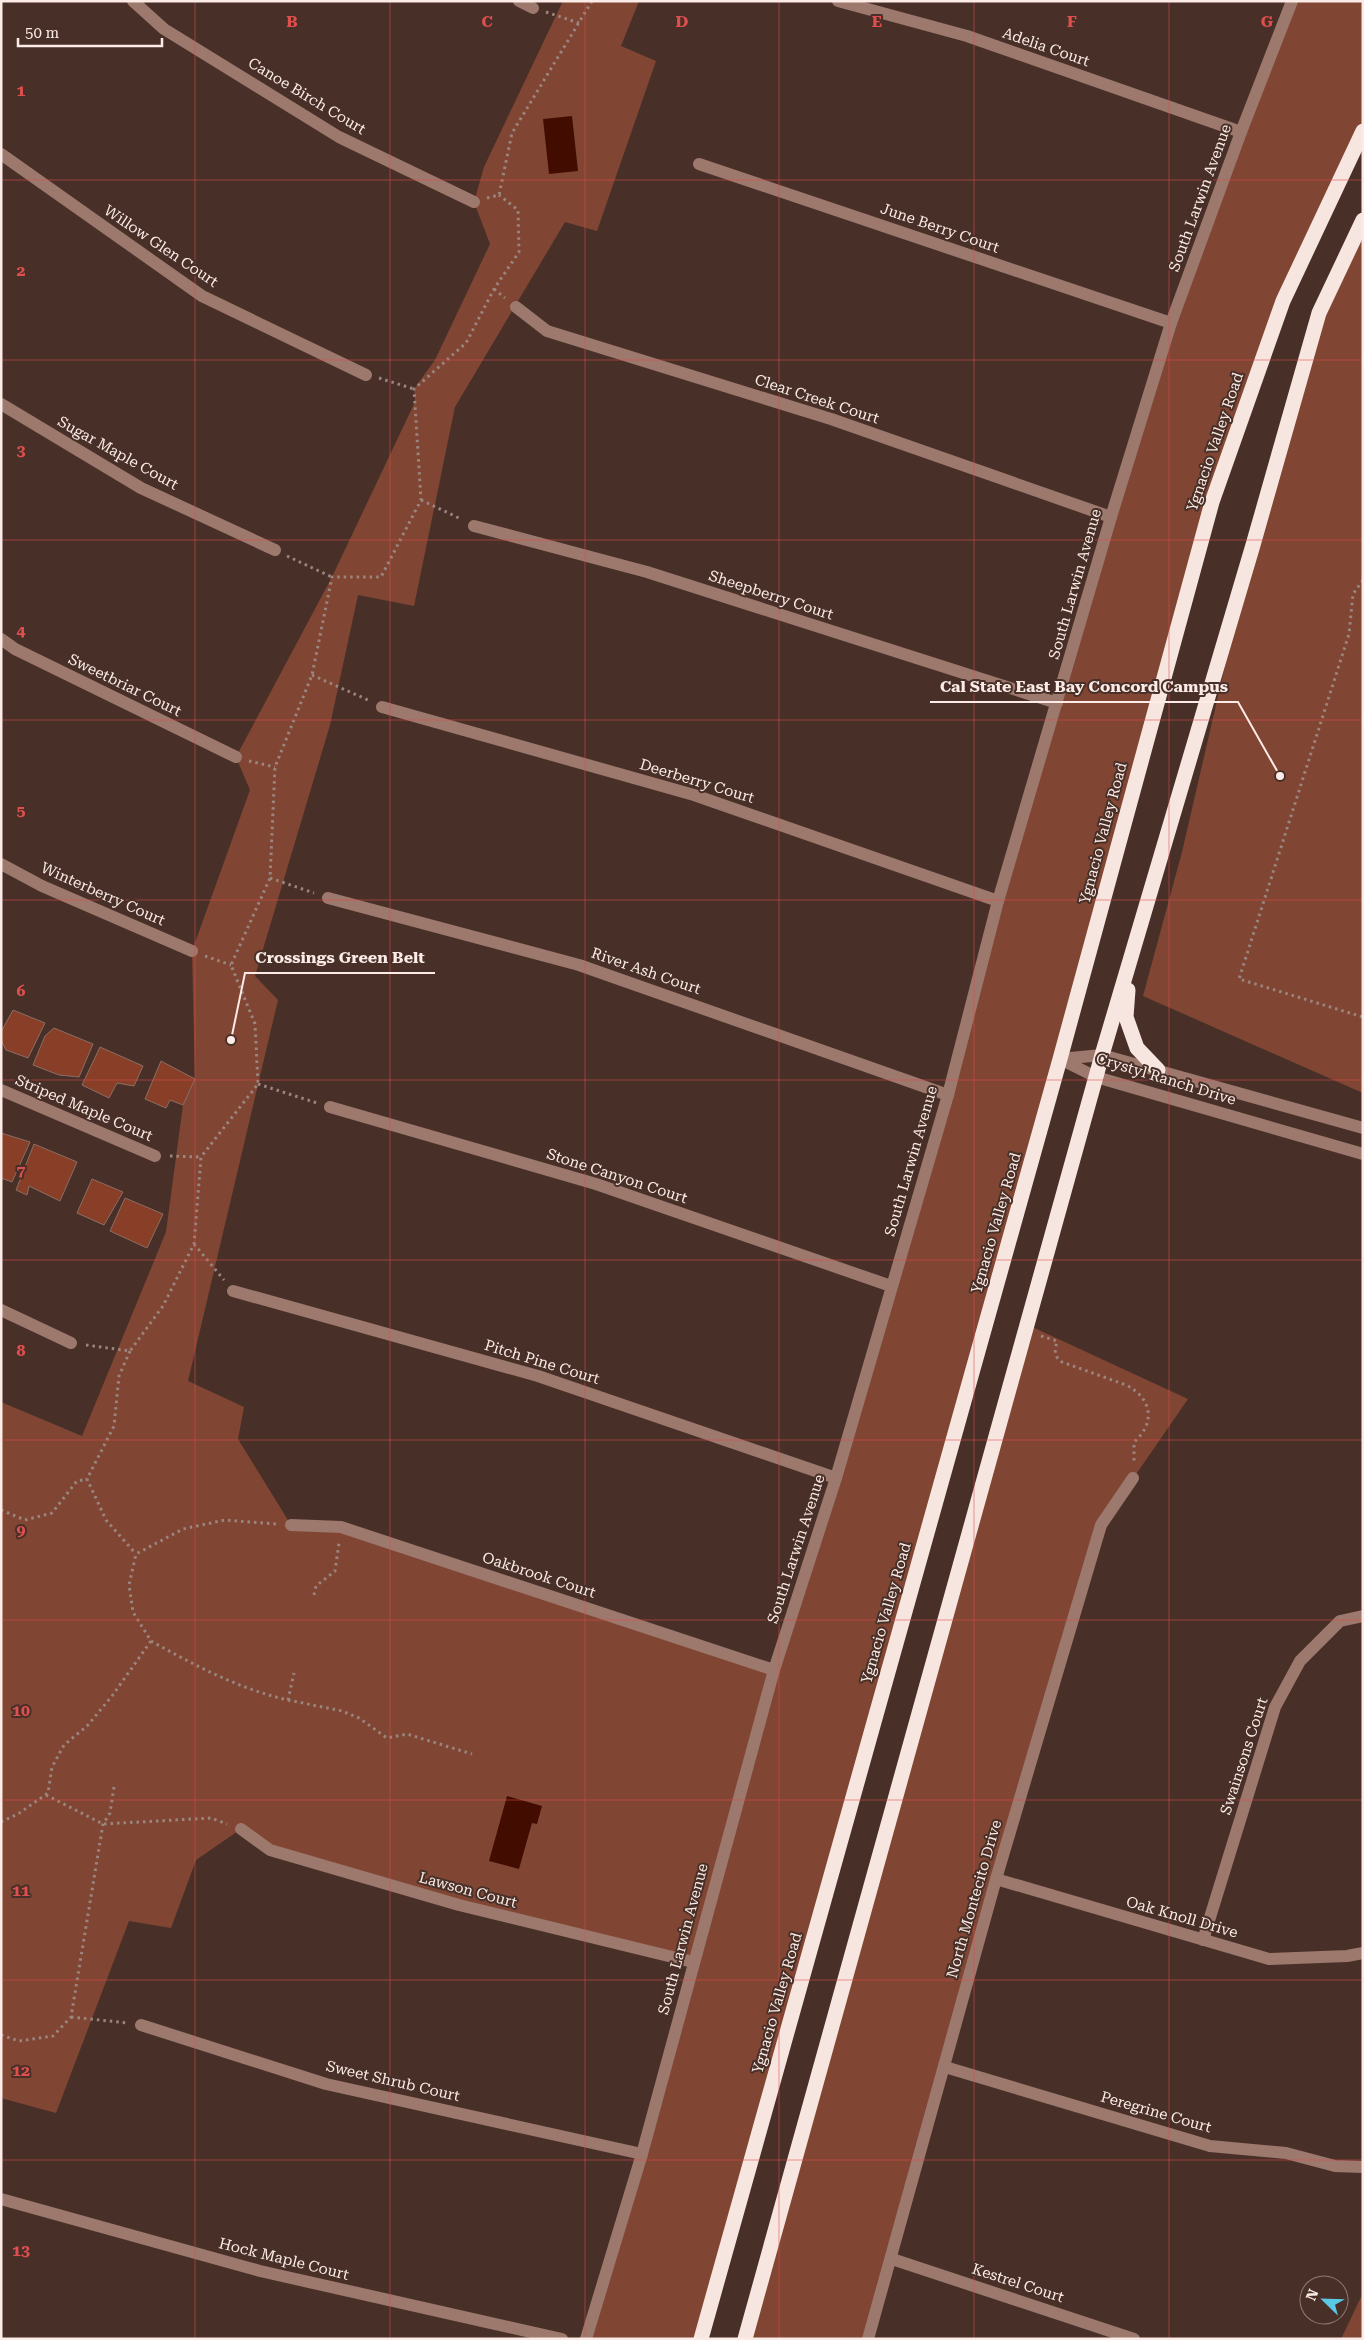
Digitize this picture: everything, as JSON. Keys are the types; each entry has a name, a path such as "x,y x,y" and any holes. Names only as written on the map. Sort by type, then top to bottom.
{"highway":[{"name":"Ygnacio Valley Road","path":"701,2339 1060,1059 1212,502 1283,301 1363,130"},
{"path":"745,2339 1096,1077 1318,313 1363,220"},
{"path":"1130,961 1126,1017 1137,1048 1158,1070"}],"street":[{"name":"Canoe Birch Court","path":"133,1 164,29 339,137 474,202"},
{"path":"519,1 533,8"},
{"name":"Adelia Court","path":"838,1 967,36 1240,132"},
{"name":"South Larwin Avenue","path":"586,2339 642,2154 774,1670 836,1478 948,1095 998,901 1111,517 1171,323 1240,132 1292,1"},
{"name":"Willow Glen Court","path":"1,154 202,296 366,374"},
{"name":"June Berry Court","path":"699,164 1171,323"},
{"name":"Clear Creek Court","path":"516,307 547,331 831,419 1111,517"},
{"name":"Sugar Maple Court","path":"1,404 141,488 275,550"},
{"name":"Sheepberry Court","path":"474,526 647,572 1057,702"},
{"name":"Sweetbriar Court","path":"1,639 15,649 236,757"},
{"name":"Deerberry Court","path":"382,707 694,795 998,901"},
{"name":"Winterberry Court","path":"1,864 42,886 192,951"},
{"name":"River Ash Court","path":"328,898 579,964 948,1095"},
{"name":"Crystyl Ranch Drive","path":"1060,1059 1102,1056 1363,1128"},
{"name":"Crystyl Ranch Drive","path":"1060,1059 1096,1077 1363,1154"},
{"name":"Striped Maple Court","path":"1,1090 155,1156"},
{"name":"Stone Canyon Court","path":"330,1107 596,1184 891,1286"},
{"name":"Pitch Pine Court","path":"233,1290 538,1376 836,1478"},
{"path":"1,1310 71,1343"},
{"name":"North Montecito Drive","path":"868,2339 892,2259 996,1879 1101,1525 1133,1478"},
{"name":"Oakbrook Court","path":"290,1524 341,1527 774,1670"},
{"name":"Swainsons Court","path":"1203,1940 1275,1707 1300,1661 1340,1621 1363,1616"},
{"name":"Lawson Court","path":"242,1829 270,1850 289,1856 459,1906 693,1962"},
{"name":"Oak Knoll Drive","path":"996,1879 1269,1959 1347,1956 1363,1953"},
{"name":"Sweet Shrub Court","path":"141,2025 326,2084 642,2154"},
{"name":"Peregrine Court","path":"944,2067 1210,2146 1286,2152 1335,2166 1363,2166"},
{"name":"Hock Maple Court","path":"1,2199 260,2272 562,2339"},
{"name":"Kestrel Court","path":"892,2259 1134,2339"}],"path":[{"path":"499,195 512,133 592,1"},
{"path":"533,8 579,23"},
{"path":"474,202 499,195"},
{"path":"414,389 466,343 494,289 519,252 518,210 499,195"},
{"path":"366,374 414,389"},
{"path":"275,550 332,577 381,577 421,500 414,389"},
{"path":"421,500 474,526"},
{"path":"87,1479 114,1426 119,1376 130,1351 163,1306 194,1244 202,1157 258,1084 255,1024 231,965 270,878 275,767 312,675 332,577"},
{"path":"1363,580 1353,594 1349,634 1239,979 1363,1016"},
{"path":"312,675 382,707"},
{"path":"236,757 275,767"},
{"path":"270,878 328,898"},
{"path":"192,951 231,965"},
{"path":"258,1084 330,1107"},
{"path":"155,1156 202,1157"},
{"path":"194,1244 233,1290"},
{"path":"1026,1332 1057,1341 1054,1351 1057,1359 1126,1385 1134,1389 1144,1401 1150,1415 1145,1432 1134,1442 1133,1478"},
{"path":"71,1343 130,1351"},
{"path":"1,1510 25,1520 52,1513 77,1481 87,1479"},
{"path":"87,1479 106,1520 136,1554"},
{"path":"136,1554 184,1529 224,1520 290,1524"},
{"path":"314,1595 316,1586 335,1571 341,1527"},
{"path":"136,1554 129,1586 133,1612 151,1641 199,1668 270,1696 342,1711 359,1718 386,1738 407,1734 472,1754"},
{"path":"1,1822 46,1795 52,1766 64,1745 87,1726 112,1696 151,1641"},
{"path":"288,1700 294,1673"},
{"path":"1,2035 19,2041 53,2036 70,2017 103,1824 110,1813 114,1787"},
{"path":"46,1795 103,1824 211,1818 242,1829"},
{"path":"70,2017 141,2025"}],"shaded area":[{"path":"563,1 639,1 621,46 656,61 597,231 565,222 455,407 414,606 358,595 330,725 255,976 278,1000 188,1381 244,1407 238,1439 291,1525 341,1527 774,1670 1171,323 1292,1 1363,1 1363,131 1283,301 1212,502 701,2339 586,2339 693,1963 270,1850 241,1829 196,1860 171,1928 129,1921 56,2113 1,2098 1,1402 82,1436 166,1232 183,1105 195,1079 192,951 250,790 236,757 332,577 415,402 414,389 435,360 490,244 474,202 484,167"},
{"path":"572,116 578,171 549,174 543,119"},
{"path":"1363,220 1363,1093 1143,996 1182,852 1253,545 1319,313"},
{"path":"1028,1325 1188,1399 1101,1525 868,2339 745,2339"},
{"path":"507,1796 542,1806 537,1824 532,1823 519,1869 489,1861"},
{"path":"1363,2293 1363,2339 1341,2339"}],"building":[{"path":"13,1010 45,1023 28,1058 6,1050 1,1040 1,1032"},
{"path":"54,1028 93,1044 79,1077 59,1075 33,1065 45,1036"},
{"path":"100,1047 143,1066 134,1086 117,1083 109,1098 82,1085"},
{"path":"161,1061 195,1079 183,1105 170,1100 166,1108 145,1099"},
{"path":"1,1133 30,1142 12,1182 1,1178"},
{"path":"34,1144 77,1162 60,1201 29,1186 27,1195 16,1190"},
{"path":"92,1179 123,1192 104,1225 77,1213"},
{"path":"125,1198 163,1214 147,1248 110,1231"}],"place":[{"name":"Cal State East Bay Concord Campus","path":"1280,776"},
{"name":"Crossings Green Belt","path":"231,1040"}]}
